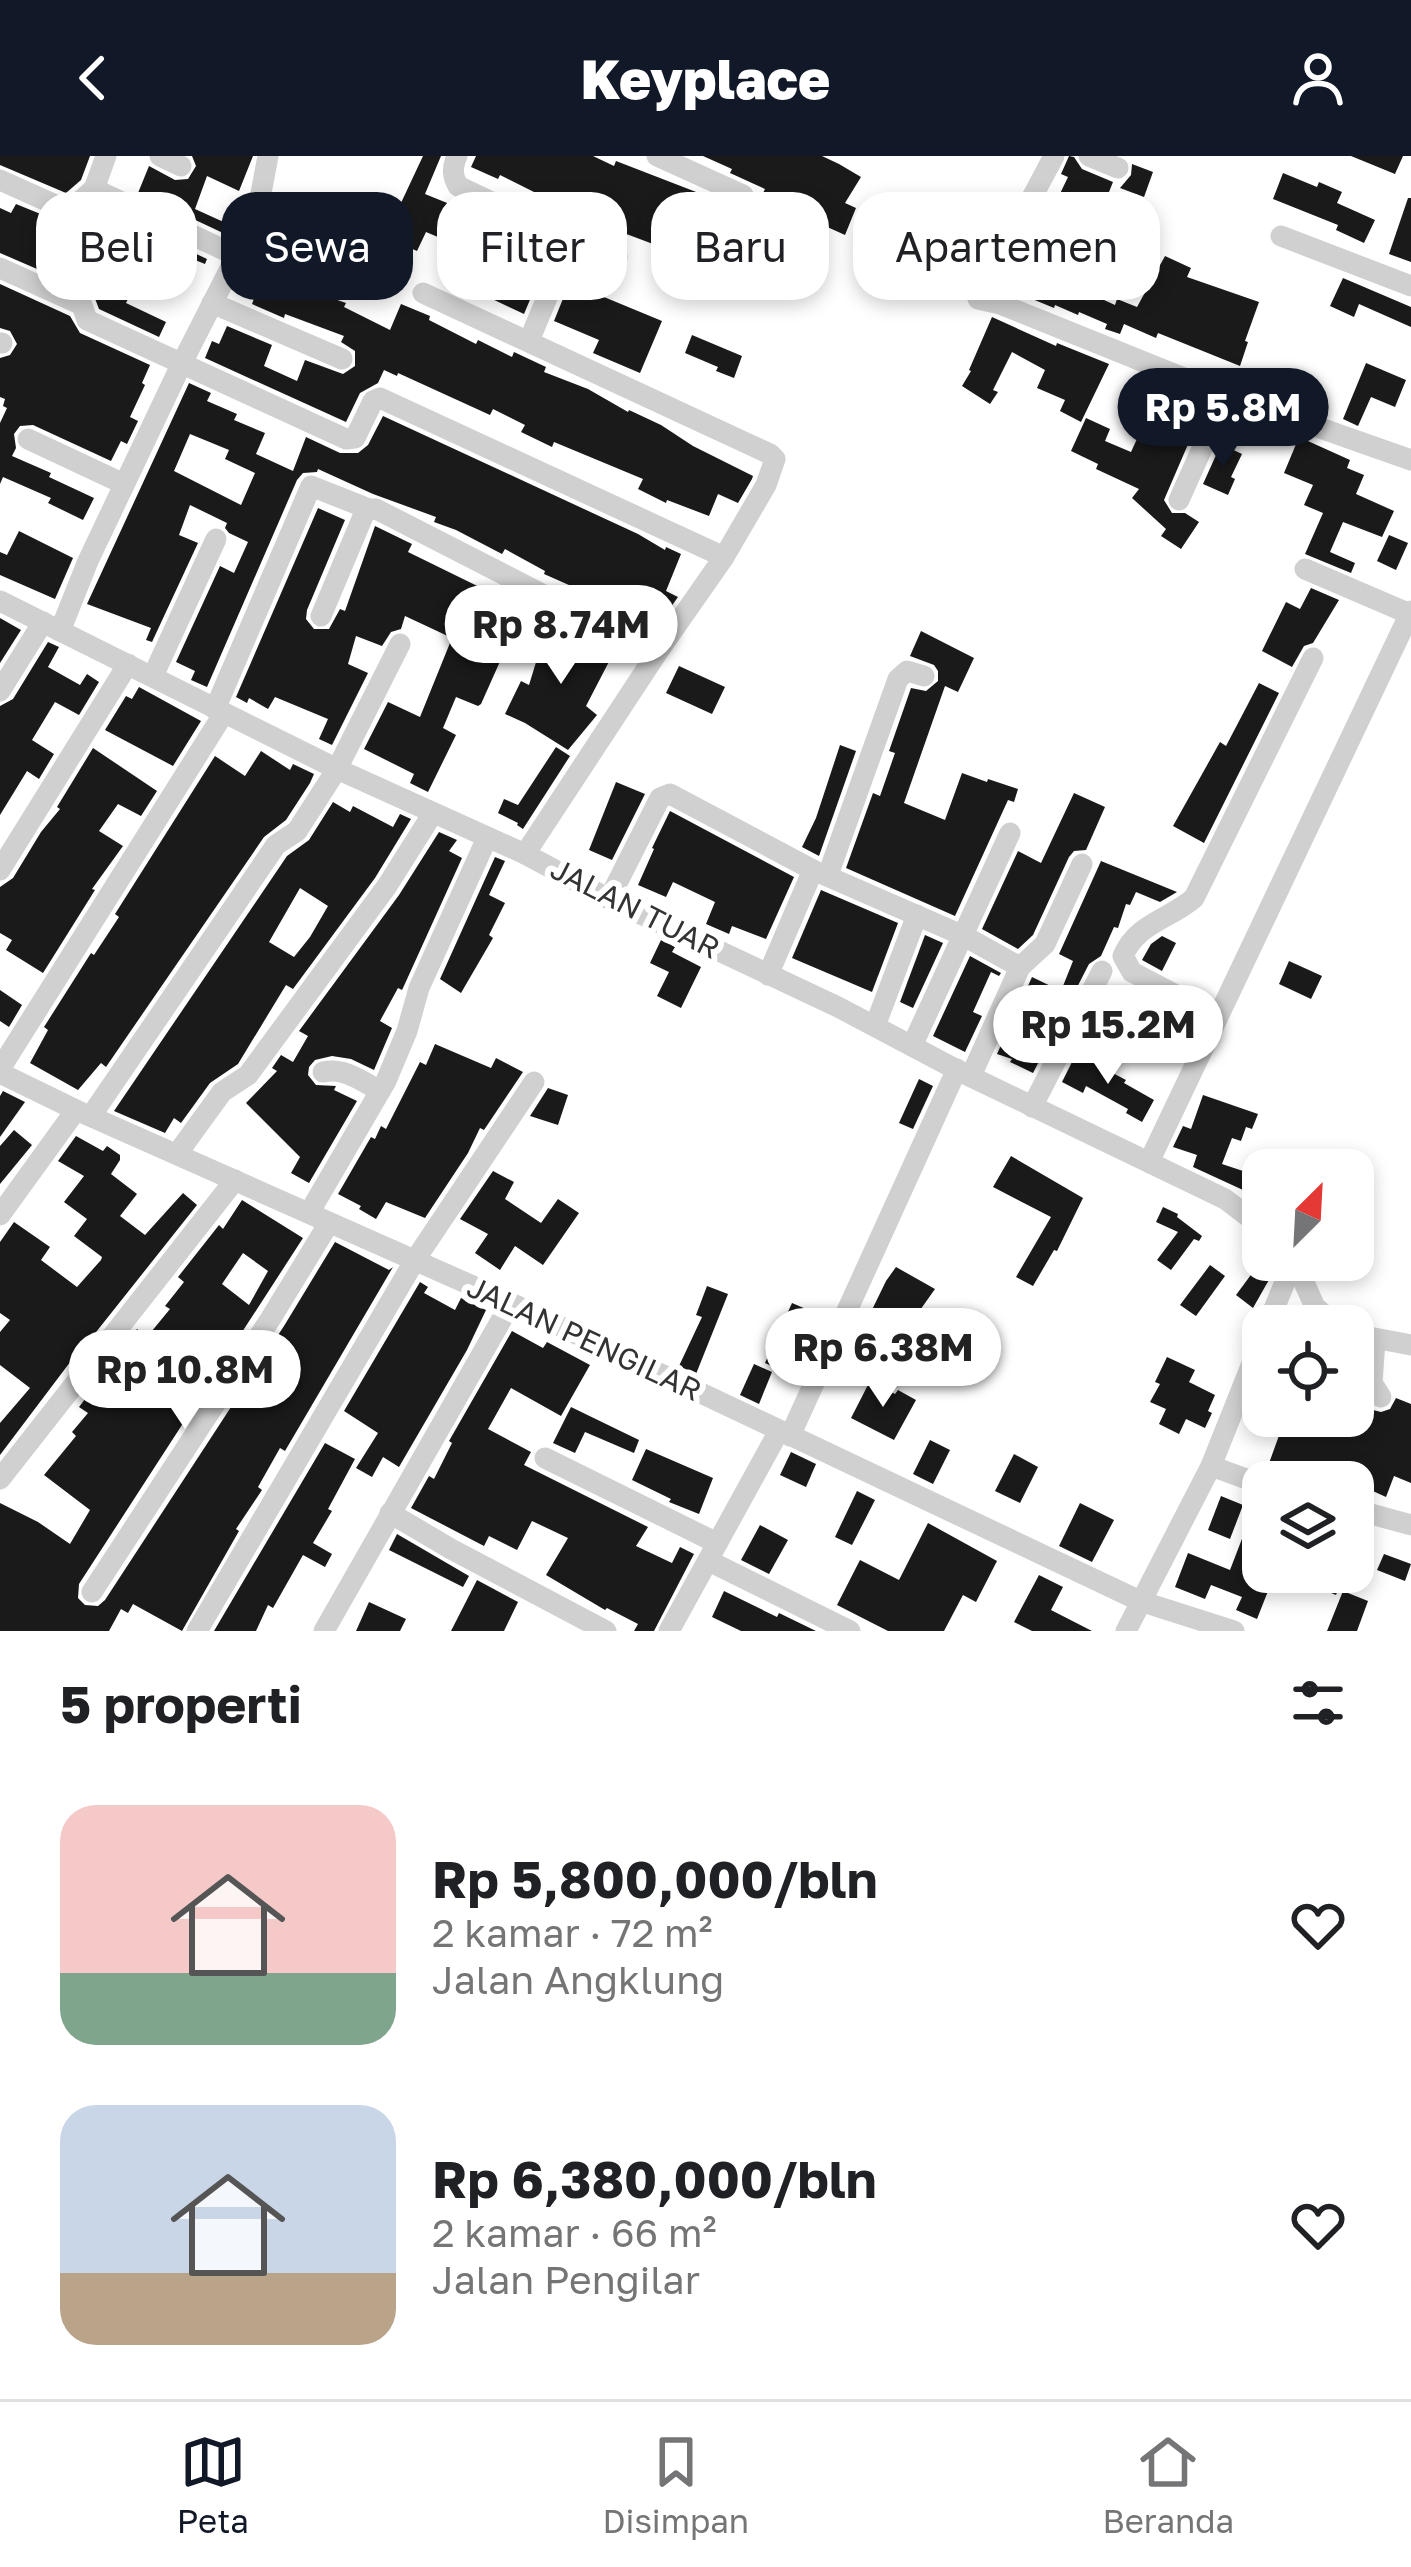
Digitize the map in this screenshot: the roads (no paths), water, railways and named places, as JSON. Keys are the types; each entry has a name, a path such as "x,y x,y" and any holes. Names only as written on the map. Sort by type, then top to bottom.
{"street":[{"path":"0,180 68,211 94,189 106,156"},
{"path":"160,156 181,166"},
{"path":"261,192 268,156"},
{"path":"457,156 453,176 458,186 471,192"},
{"path":"657,156 735,192"},
{"path":"704,177 715,156"},
{"path":"1054,156 978,299 1411,460"},
{"path":"1089,156 1118,167"},
{"path":"94,189 221,241"},
{"path":"1281,236 1411,286"},
{"path":"0,268 82,305 85,319 352,440 380,398 724,557"},
{"path":"0,692 51,627 88,561 221,286"},
{"path":"423,293 775,459 724,557 525,854"},
{"path":"529,341 546,300"},
{"path":"212,303 342,359"},
{"path":"1179,500 1226,394"},
{"path":"28,439 124,484"},
{"path":"0,1071 219,711 310,488 316,486 376,509 657,653"},
{"path":"321,616 369,509"},
{"path":"153,676 216,539"},
{"path":"1150,1162 1410,612 1306,569"},
{"path":"513,648 538,593"},
{"name":"JALAN TUAR","path":"0,602 338,769 525,854 1225,1199 1242,1212"},
{"path":"0,1215 84,1113 276,845 297,831 338,769 400,644"},
{"path":"1218,1017 1132,972 1123,956 1129,941 1194,898 1313,658"},
{"path":"0,870 128,664"},
{"path":"768,975 820,873 898,679 908,671 924,676"},
{"path":"609,899 660,798 670,794 820,873 964,936 1020,967"},
{"path":"177,1154 222,1092 248,1075 387,886 433,813"},
{"path":"912,1046 1010,833"},
{"path":"92,1592 272,1318 407,1031 419,988 487,838"},
{"path":"669,1631 785,1434 964,1073 1020,967 1045,944 1082,864"},
{"path":"875,1026 917,915"},
{"path":"1032,1107 1102,970"},
{"name":"JALAN PENGILAR","path":"0,1071 511,1303 1140,1600 1224,1629"},
{"path":"323,1072 346,1073 380,1091"},
{"path":"197,1631 415,1260 534,1082"},
{"path":"0,1479 235,1180"},
{"path":"329,1630 511,1303"},
{"path":"1374,1339 1411,1346"},
{"path":"1374,1386 1381,1397"},
{"path":"1126,1631 1211,1466 1242,1388"},
{"path":"545,1458 842,1630"},
{"path":"1211,1466 1242,1477"},
{"path":"390,1513 606,1631"},
{"path":"1374,1515 1411,1525"}]}
